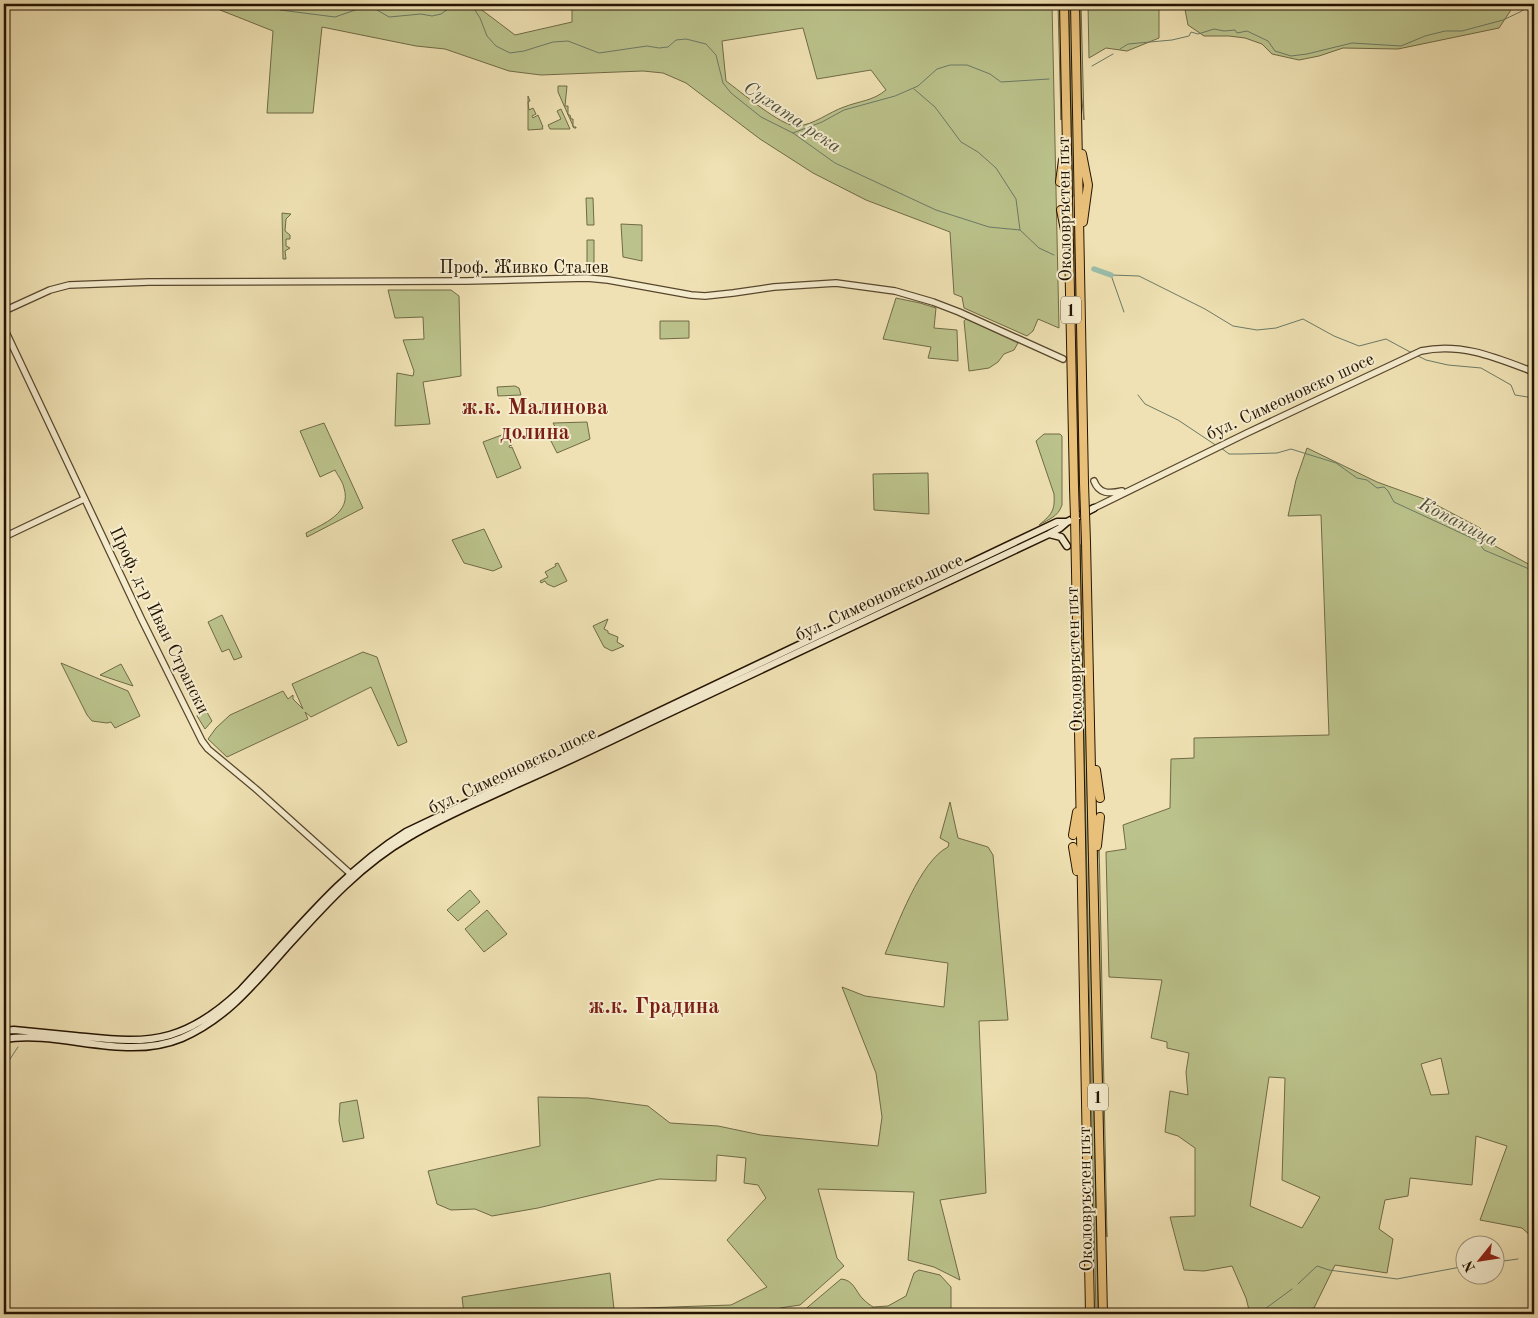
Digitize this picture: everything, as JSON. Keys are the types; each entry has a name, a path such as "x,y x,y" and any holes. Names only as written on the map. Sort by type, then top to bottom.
{"highway":[{"name":"Околовръстен път","path":"1064,4 1074,487 1071,546 1080,795 1090,1314"},
{"name":"Околовръстен път","path":"1075,4 1103,1314"},
{"path":"1060,182 1066,133"},
{"path":"1061,210 1069,248"},
{"path":"1091,743 1100,798"},
{"path":"1073,835 1080,795"},
{"path":"1093,881 1100,817"},
{"path":"1073,847 1082,895"}],"main road":[{"name":"бул. Симеоновско шосе","path":"4,1039 46,1038 126,1047 163,1044 181,1038 211,1022 236,1003 352,875 408,837 1049,534 1094,508"},
{"name":"бул. Симеоновско шосе","path":"4,1031 14,1030 113,1040 135,1040 161,1037 178,1032 206,1019 231,999 352,875 396,838 436,816 1015,542 1058,522 1067,522"},
{"path":"1049,534 1061,537 1071,546"}],"street":[{"name":"Проф. Живко Сталев","path":"4,311 50,290 69,286 149,282 466,281 587,278 705,296 774,287 836,283 895,291 933,302 960,312 1063,359"},
{"name":"Проф. д-р Иван Странски","path":"4,328 84,499 202,741 208,749 352,875"},
{"name":"бул. Симеоновско шосе","path":"1094,508 1345,385 1421,351 1436,348 1469,350 1534,372"},
{"path":"1094,481 1097,488 1108,493 1119,492 1138,486"},
{"path":"4,537 84,499"}],"green space":[{"path":"205,4 474,4 515,35 572,22 572,4 1052,4 1059,328 1038,319 1033,331 1027,336 964,308 962,297 954,294 950,232 866,200 813,173 760,139 686,83 663,73 643,71 541,75 509,71 445,49 416,46 322,27 313,113 267,113 273,31","holes":["803,28 817,79 871,70 886,90 871,99 838,109 815,121 797,126 790,125 772,115 726,81 722,41"]},
{"path":"1058,4 1060,4 1061,120"},
{"path":"1069,4 1071,4 1075,196 1073,196"},
{"path":"1081,4 1084,120 1081,92"},
{"path":"1088,4 1159,4 1159,38 1127,51 1106,48 1089,58"},
{"path":"1184,4 1511,4 1513,7 1499,28 1398,49 1343,48 1299,60 1272,54 1262,44 1245,38 1204,36 1188,25"},
{"path":"558,86 567,86 565,106 568,106 568,114 558,92"},
{"path":"528,102 529,110 533,108 536,114 532,116 533,118 538,115 543,129 528,130"},
{"path":"561,109 570,129 550,129 548,125 561,119 557,111"},
{"path":"568,115 573,119 573,126"},
{"path":"586,198 593,198 594,225 587,225"},
{"path":"282,213 291,214 286,219 285,231 290,235 290,239 286,239 286,246 290,248 285,251 286,259 283,259"},
{"path":"1075,222 1080,484 1079,484"},
{"path":"621,224 642,225 642,261 623,257"},
{"path":"587,240 594,240 594,266 590,270 587,270"},
{"path":"388,290 451,290 459,296 461,376 423,382 430,424 395,426 397,373 413,376 414,371 403,340 424,339 423,317 395,318"},
{"path":"896,298 936,308 934,328 957,330 958,361 928,358 931,347 883,339"},
{"path":"966,319 1018,343 1014,350 1004,354 998,362 989,368 969,371 964,321"},
{"path":"660,321 689,321 689,338 660,339"},
{"path":"515,386 519,388 521,395 498,396 497,387"},
{"path":"587,422 590,439 557,453 548,435 557,430 553,423"},
{"path":"324,423 363,508 307,537 306,533 328,521 340,511 344,504 343,484 335,470 320,477 300,431"},
{"path":"507,433 512,445 509,446 510,448 512,447 521,468 497,478 483,442"},
{"path":"1044,434 1060,434 1062,436 1062,505 1056,515 1039,525 1052,512 1054,500 1054,494 1036,441"},
{"path":"1307,448 1377,482 1427,500 1480,528 1495,546 1534,567 1534,1239 1522,1228 1480,1220 1507,1146 1476,1136 1472,1185 1410,1178 1408,1196 1385,1200 1379,1229 1393,1239 1387,1273 1335,1265 1314,1308 1280,1314 1250,1314 1246,1298 1232,1266 1204,1271 1184,1270 1170,1217 1195,1216 1195,1148 1178,1136 1165,1132 1170,1091 1188,1095 1186,1072 1189,1053 1167,1048 1167,1042 1151,1038 1162,980 1109,977 1106,852 1126,849 1123,825 1170,808 1171,759 1194,758 1194,738 1329,735 1321,515 1288,516 1296,480","holes":["1441,1058 1449,1094 1431,1095 1421,1064","1269,1077 1285,1078 1282,1180 1320,1197 1302,1228 1250,1206"]},
{"path":"928,473 929,514 874,510 873,474"},
{"path":"484,529 502,567 493,571 464,563 452,540"},
{"path":"1080,545 1082,545 1098,1314 1096,1314"},
{"path":"558,563 567,581 554,587 545,581 541,583 540,581 548,577 545,572"},
{"path":"222,615 242,657 234,660 229,649 222,652 208,622"},
{"path":"608,619 604,629 618,637 617,642 624,646 612,651 604,647 593,626"},
{"path":"363,652 377,657 407,742 398,746 371,687 311,717 305,712 308,719 227,757 208,739 216,728 230,715 283,691 288,699 293,695 293,699 303,709 292,684"},
{"path":"61,663 128,691 140,716 115,728 111,722 92,721 87,715"},
{"path":"121,664 133,686 100,675"},
{"path":"195,707 204,707 212,721 205,729 197,716"},
{"path":"950,802 958,838 988,847 993,855 1008,1020 979,1021 986,1193 940,1200 960,1280 934,1267 908,1260 914,1192 818,1189 837,1258 844,1266 800,1305 780,1308 774,1314 464,1314 462,1297 610,1273 614,1309 731,1305 767,1287 727,1240 766,1198 758,1185 744,1183 746,1158 717,1155 716,1181 659,1179 538,1208 492,1216 475,1209 451,1210 437,1204 428,1171 540,1146 538,1097 588,1098 648,1106 670,1123 718,1126 761,1135 878,1146 882,1117 876,1073 842,987 865,996 944,1007 948,963 885,954 910,895 928,866 938,854 948,847 949,843 940,838"},
{"path":"1099,841 1107,1237 1097,867"},
{"path":"470,890 480,902 458,921 447,910"},
{"path":"487,910 507,934 484,952 465,929"},
{"path":"357,1100 364,1138 343,1142 339,1121 340,1103"},
{"path":"919,1270 940,1275 951,1287 951,1314 791,1314 802,1312 841,1279 849,1281 863,1299 873,1307 888,1306 906,1296 914,1273"}],"waterway":[{"name":"Сухата река","path":"264,4 280,10 335,17 364,7 372,7 389,17 421,14 432,16 462,4 473,7 480,18 487,36 496,46 510,53 524,51 553,42 568,41 599,53 647,46 668,47 676,40 686,39 706,44 716,55 723,83 731,93 761,117 793,133 835,163 936,210 989,227 1020,230 1039,248 1054,255"},
{"path":"1120,49 1128,44 1172,40 1189,36 1191,32 1198,34 1214,29 1224,31 1235,30 1237,33 1247,31 1268,41 1275,51 1291,56 1352,43 1401,46 1425,36 1445,31 1462,31 1503,20 1532,4"},
{"path":"1092,66 1113,54"},
{"path":"793,133 822,122 844,110 895,96 918,86 937,69 950,65 967,65 990,74 1001,82 1049,79"},
{"path":"914,89 935,107 961,142 978,152 996,168 1016,199 1020,230"},
{"name":"Сухата река","path":"1094,269 1111,275"},
{"name":"Сухата река","path":"1124,312 1111,275 1139,276 1205,309 1233,326 1257,330 1276,328 1303,319 1334,336 1359,346 1386,339 1412,353"},
{"name":"Сухата река","path":"1418,356 1426,360 1448,365 1481,368 1511,385 1515,395 1534,398"},
{"name":"Копаница","path":"1138,395 1145,404 1178,420 1217,446"},
{"name":"Копаница","path":"1221,448 1229,454 1277,453 1291,449 1336,463 1357,478 1367,480 1377,488 1384,487 1394,502 1478,541 1484,550 1534,571"},
{"path":"4,1068 18,1047"},
{"path":"1506,1261 1518,1259"},
{"path":"1298,1284 1317,1266 1329,1270 1397,1279 1456,1268"},
{"path":"1258,1314 1292,1289"}],"district":[{"name":"ж.к. Малинова долина","path":"535,418"},
{"name":"ж.к. Градина","path":"654,1005"}]}
